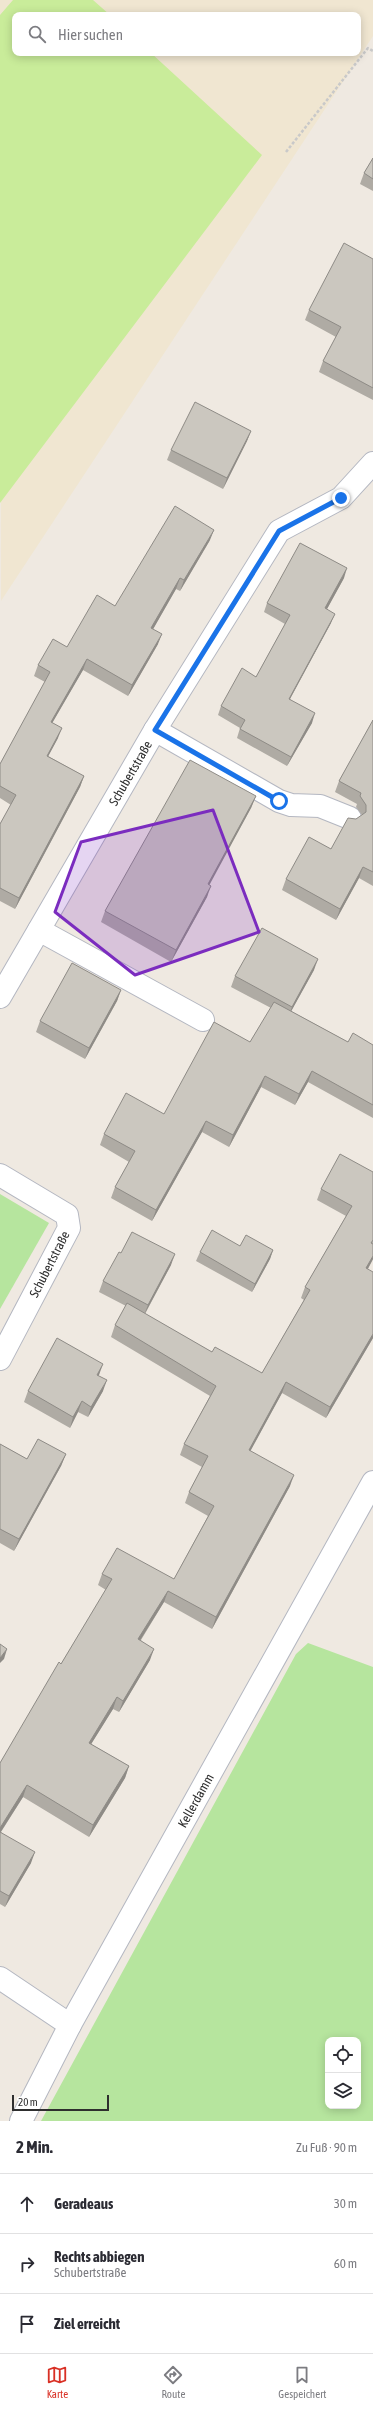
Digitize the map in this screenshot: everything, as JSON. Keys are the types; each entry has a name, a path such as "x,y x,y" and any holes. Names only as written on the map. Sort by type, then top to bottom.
{"street":[{"name":"Schubertstraße","path":"0,997 155,730 279,531 341,498 373,463"},
{"path":"155,730 279,801 291,805 320,806 350,818"},
{"path":"39,930 202,1020"},
{"name":"Schubertstraße","path":"0,1175 67,1215 69,1228 0,1359"},
{"name":"Kellerdamm","path":"21,2121 70,2025 373,1482"},
{"path":"0,1978 70,2025"}],"path":[{"path":"286,152 368,48 373,51"}],"highlighted area":[{"path":"213,810 259,932 135,975 55,912 81,842"}],"shaded area":[{"path":"0,0 373,0 373,36 361,54 361,12 12,12 12,56 360,56 1,601"}],"green space":[{"path":"13,0 93,0 107,12 12,12 12,56 154,56 262,155 0,503 0,15"},
{"path":"0,1194 49,1223 0,1309"},
{"path":"308,1643 373,1667 373,2121 41,2121 296,1654"}],"building":[{"path":"373,158 373,179 364,173"},
{"path":"344,243 373,259 373,388 323,361 341,327 309,310"},
{"path":"195,402 251,431 227,478 171,450"},
{"path":"175,506 214,530 184,580 180,578 151,628 162,634 132,685 87,659 51,722 62,728 47,756 84,776 19,898 0,888 0,824 16,795 0,786 0,764 50,672 38,665 53,639 67,647 97,595 115,606"},
{"path":"300,543 347,568 325,608 335,614 289,699 315,713 291,757 240,729 245,720 221,706 242,668 256,677 290,615 267,603"},
{"path":"373,720 373,872 363,867 340,909 286,879 309,837 331,849 348,818 356,819 366,812 366,805 360,796 361,793 339,781"},
{"path":"190,760 256,796 208,884 211,886 176,950 105,911"},
{"path":"262,928 318,959 292,1007 235,976"},
{"path":"72,963 121,990 89,1048 40,1021"},
{"path":"274,1002 348,1042 353,1033 373,1045 373,1105 312,1071 299,1094 265,1076 233,1135 206,1121 156,1210 115,1187 135,1151 104,1134 126,1093 164,1114 214,1022 250,1042"},
{"path":"340,1154 373,1172 373,1240 371,1243 373,1244 373,1256 366,1268 373,1272 373,1334 330,1407 286,1382 249,1450 294,1475 216,1617 168,1591 138,1639 154,1649 123,1701 117,1697 89,1743 129,1766 93,1825 27,1785 0,1828 0,1763 59,1662 61,1664 112,1579 102,1574 117,1548 174,1579 214,1506 189,1492 208,1456 184,1444 216,1386 115,1325 127,1303 212,1352 215,1347 262,1373 310,1290 305,1287 352,1206 321,1189"},
{"path":"212,1230 240,1246 246,1235 273,1250 255,1284 200,1252"},
{"path":"132,1232 175,1254 148,1305 103,1281 119,1252 121,1253"},
{"path":"57,1338 103,1364 97,1375 107,1380 91,1407 82,1401 73,1417 28,1391"},
{"path":"38,1439 66,1454 19,1539 0,1529 0,1444 27,1459"},
{"path":"0,1644 7,1649 0,1658"},
{"path":"0,1832 35,1852 9,1896 0,1891"}],"route":[{"path":"279,801 155,730 279,531 341,498"}]}
